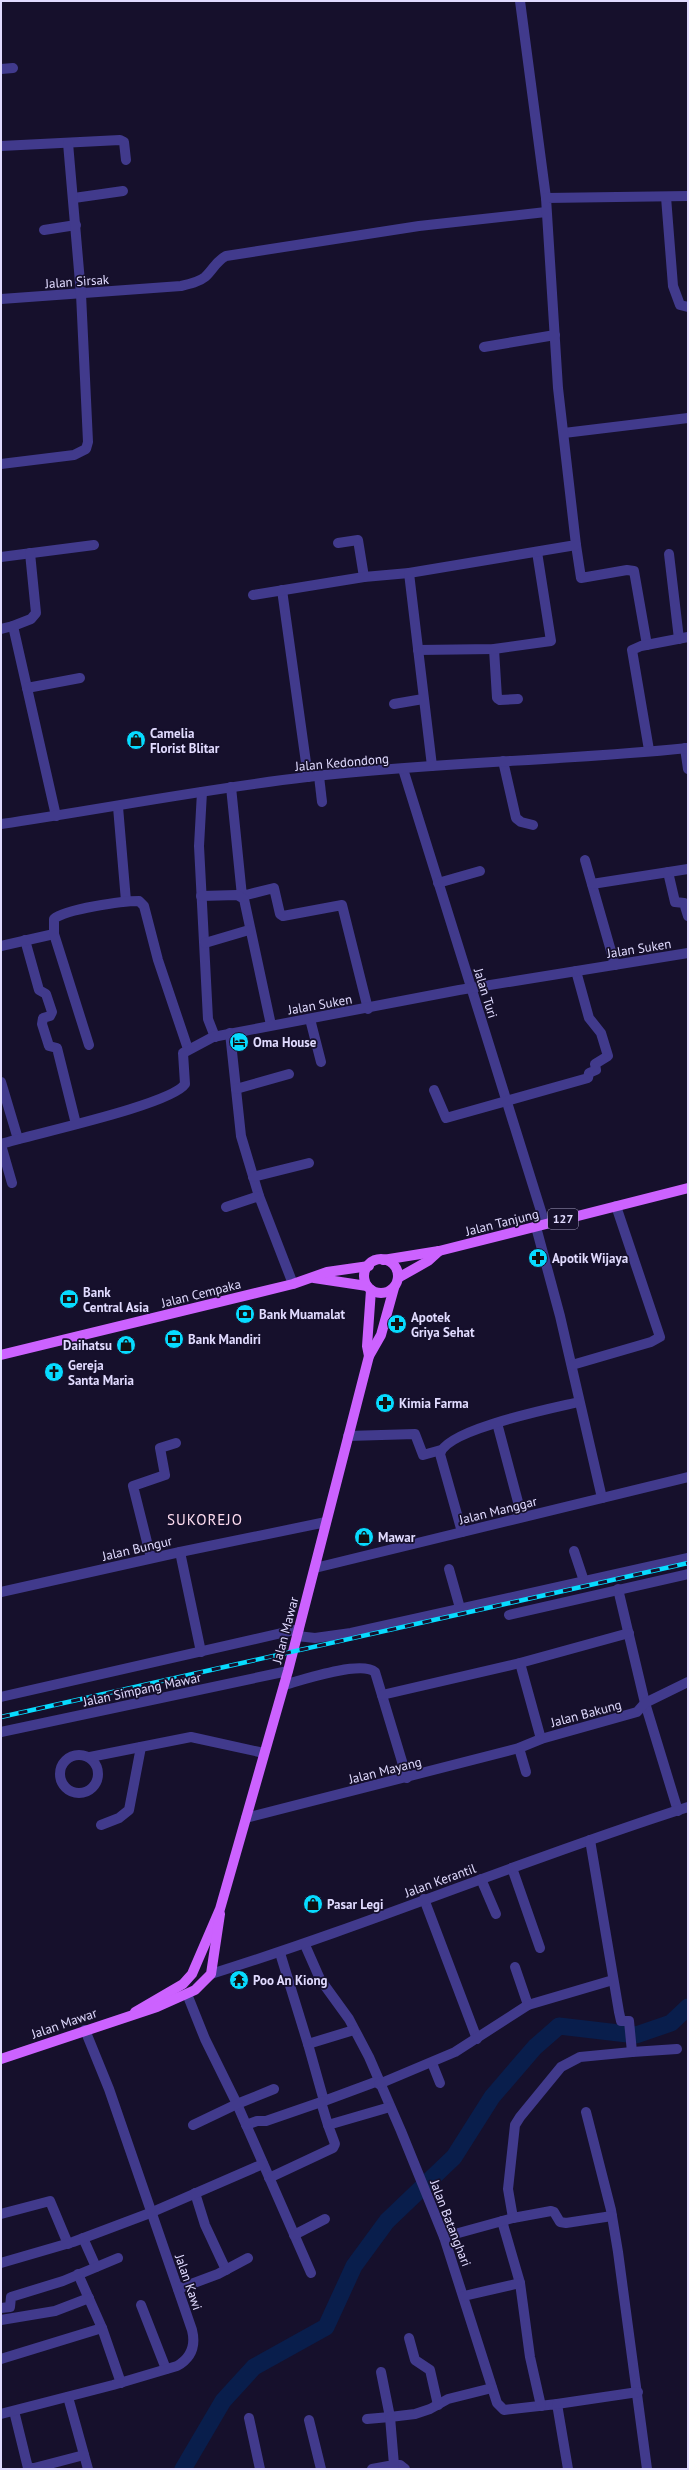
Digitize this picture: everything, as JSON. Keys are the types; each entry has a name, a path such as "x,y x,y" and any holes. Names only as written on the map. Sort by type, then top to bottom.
{"main road":[{"name":"Jalan Tanjung","path":"383,1260 439,1251 688,1188"},
{"name":"Jalan Tanjung","path":"396,1283 428,1261 439,1251"},
{"name":"127","path":"369,1266 383,1260"},
{"path":"383,1260 393,1264 396,1283"},
{"name":"Jalan Cempaka","path":"1,1355 293,1284 314,1278 327,1272 369,1266"},
{"path":"369,1266 365,1275 369,1288"},
{"name":"Jalan Cempaka","path":"314,1278 369,1288"},
{"name":"127","path":"369,1288 385,1293 396,1283"},
{"name":"Jalan Mawar","path":"369,1356 381,1335 396,1283"},
{"name":"Jalan Mawar","path":"135,2012 183,1984 192,1974 220,1908 288,1671 369,1356 369,1288"},
{"name":"Jalan Mawar","path":"1,2059 135,2012 157,2007 187,1994 204,1983 211,1974 219,1930 220,1908"}],"street":[{"path":"520,1 546,198 555,335 564,433 581,578 627,570 634,571 647,645"},
{"path":"1,69 13,68"},
{"path":"1,146 120,140 124,142 126,160"},
{"path":"1,464 74,455 86,449 88,442 88,405 81,294 74,198 68,143"},
{"path":"74,198 123,191"},
{"path":"666,196 674,286 680,304 688,307"},
{"path":"546,198 688,196"},
{"name":"Jalan Sirsak","path":"1,299 154,289 199,281 226,256 419,226 546,212"},
{"path":"44,230 76,225"},
{"path":"484,347 555,335"},
{"path":"564,433 688,418"},
{"path":"338,543 356,540 358,542 364,577"},
{"path":"253,595 364,577 409,573 576,545"},
{"path":"1,557 94,546"},
{"path":"418,650 494,649 551,641 537,552"},
{"path":"1,629 31,619 36,613 30,553"},
{"path":"649,750 632,652 634,648 684,638 669,554"},
{"path":"409,573 432,766"},
{"path":"282,590 308,777"},
{"path":"13,626 56,816"},
{"path":"494,649 497,698 500,700 518,699"},
{"path":"27,688 80,678"},
{"path":"394,704 423,699"},
{"path":"687,748 688,769"},
{"name":"Jalan Kedondong","path":"1,824 118,807 198,792 308,777 432,766 687,748"},
{"path":"503,762 516,818 521,822 533,825"},
{"name":"Jalan Turi","path":"403,769 506,1101 541,1226 579,1402 602,1498"},
{"path":"319,776 322,802"},
{"path":"231,788 242,896 271,1025"},
{"path":"198,792 201,896 205,943 208,1020 212,1038"},
{"path":"118,807 126,901"},
{"path":"585,860 615,965"},
{"path":"592,884 688,869"},
{"path":"438,883 480,871"},
{"path":"668,872 675,902 684,903 688,916"},
{"path":"201,896 242,896 274,888 280,914 284,916 342,905 368,1008"},
{"path":"12,1183 1,1144 124,1111 180,1089 185,1084 186,1078 182,1057 188,1049 158,960 144,906 139,901 126,901 59,916 53,922 54,934 89,1045"},
{"path":"205,943 249,930"},
{"path":"1,946 54,934"},
{"path":"25,940 39,990 46,994 52,1012 50,1016 43,1018 42,1024 49,1046 57,1048 76,1124"},
{"name":"Jalan Suken","path":"188,1049 212,1038 271,1025 471,989 688,953"},
{"path":"434,1090 446,1118 588,1078 589,1073 596,1070 595,1064 608,1058 601,1033 589,1018 576,971"},
{"path":"310,1019 321,1062"},
{"path":"230,1033 241,1136 259,1196 293,1284"},
{"path":"236,1089 289,1074"},
{"path":"1,1082 18,1139"},
{"path":"253,1178 309,1163"},
{"path":"226,1206 259,1196"},
{"path":"572,1365 652,1342 660,1337 616,1206"},
{"path":"348,1436 414,1434 423,1455 441,1450 466,1432 579,1402"},
{"path":"497,1423 522,1517"},
{"path":"151,1558 133,1486 165,1475 160,1448 176,1443"},
{"path":"441,1450 462,1532"},
{"name":"Jalan Manggar","path":"314,1568 688,1477"},
{"name":"Jalan Bungur","path":"1,1592 151,1558 326,1522"},
{"path":"574,1551 584,1581"},
{"path":"180,1552 200,1652"},
{"path":"1,1697 200,1652 298,1633 315,1638 351,1633 688,1558"},
{"path":"449,1569 460,1608"},
{"path":"510,1615 688,1574"},
{"path":"618,1589 645,1703 678,1811"},
{"path":"382,1695 520,1663 629,1633"},
{"path":"520,1663 541,1739"},
{"path":"284,1685 364,1668 375,1672 407,1778"},
{"name":"Jalan Simpang Mawar","path":"1,1732 288,1671"},
{"name":"Jalan Bakung","path":"529,1744 541,1739 637,1712 645,1703 688,1682"},
{"path":"90,1757 191,1737 264,1753"},
{"name":"Jalan Mayang","path":"246,1818 407,1778 529,1744"},
{"path":"101,1825 119,1818 129,1810 141,1747"},
{"path":"519,1748 526,1772"},
{"name":"Jalan Kerantil","path":"211,1974 305,1945 424,1899 688,1807"},
{"path":"590,1840 621,2020 629,2021 632,2049"},
{"path":"512,1868 540,1948"},
{"path":"481,1879 496,1914"},
{"path":"424,1899 477,2038"},
{"name":"Jalan Batanghari","path":"305,1945 320,1979 354,2030 390,2107 434,2210 464,2296 497,2403 504,2410 638,2392"},
{"path":"269,2178 333,2148 335,2144 328,2126 308,2044 280,1953"},
{"path":"514,1967 528,2005"},
{"path":"246,2125 256,2121 266,2121 379,2083 432,2062 477,2038 528,2005 614,1980"},
{"path":"187,1994 205,2039 237,2104 311,2273"},
{"name":"Jalan Kawi","path":"1,2414 121,2383 166,2369 184,2362 194,2346 192,2330 178,2289 150,2213 109,2089 85,2030"},
{"path":"308,2044 354,2030"},
{"path":"513,2218 508,2189 515,2125 561,2067 580,2057 591,2055 632,2049 677,2049"},
{"path":"432,2062 440,2084"},
{"path":"193,2125 237,2104 274,2089"},
{"path":"328,2126 390,2107"},
{"path":"586,2112 612,2216 638,2392 647,2469"},
{"path":"1,2263 68,2244 150,2213 263,2164"},
{"path":"195,2193 205,2225 226,2270"},
{"path":"1,2214 50,2201 68,2244"},
{"path":"444,2237 513,2218 551,2211 554,2212 560,2222 566,2223 612,2216"},
{"path":"294,2234 325,2219"},
{"path":"502,2221 520,2283 530,2357 541,2406"},
{"path":"83,2238 96,2267"},
{"path":"1,2308 10,2307 11,2297 78,2274 118,2258"},
{"path":"178,2289 226,2270 248,2258"},
{"path":"78,2274 102,2328 121,2383"},
{"path":"464,2296 520,2283"},
{"path":"1,2320 55,2311 89,2298"},
{"path":"141,2305 166,2369"},
{"path":"1,2359 102,2328"},
{"path":"409,2338 415,2360 430,2370 438,2405"},
{"path":"381,2372 390,2418 394,2465"},
{"path":"367,2419 390,2418 415,2414 438,2405 448,2399 492,2388"},
{"path":"68,2397 88,2469"},
{"path":"557,2404 568,2469"},
{"path":"14,2411 28,2468 34,2468 84,2455"},
{"path":"249,2418 260,2469"},
{"path":"309,2420 321,2469"},
{"path":"372,2469 394,2465 402,2466 405,2469"}],"waterway":[{"path":"183,2469 223,2401 254,2367 326,2327 354,2266 387,2221 454,2157 492,2097 535,2047 559,2026 636,2035 671,2023 688,2007"}],"railway":[{"path":"1,1717 688,1563"}],"place":[{"name":"Camelia Florist Blitar","path":"136,740"},
{"name":"Oma House","path":"239,1042"},
{"name":"Apotik Wijaya","path":"538,1258"},
{"name":"Bank Central Asia","path":"69,1299"},
{"name":"Bank Muamalat","path":"245,1314"},
{"name":"Apotek Griya Sehat","path":"397,1324"},
{"name":"Bank Mandiri","path":"174,1339"},
{"name":"Daihatsu","path":"126,1345"},
{"name":"Gereja Santa Maria","path":"54,1372"},
{"name":"Kimia Farma","path":"385,1403"},
{"name":"Mawar","path":"364,1537"},
{"name":"Pasar Legi","path":"313,1904"},
{"name":"Poo An Kiong","path":"239,1980"}],"district":[{"name":"SUKOREJO","path":"205,1520"}]}
